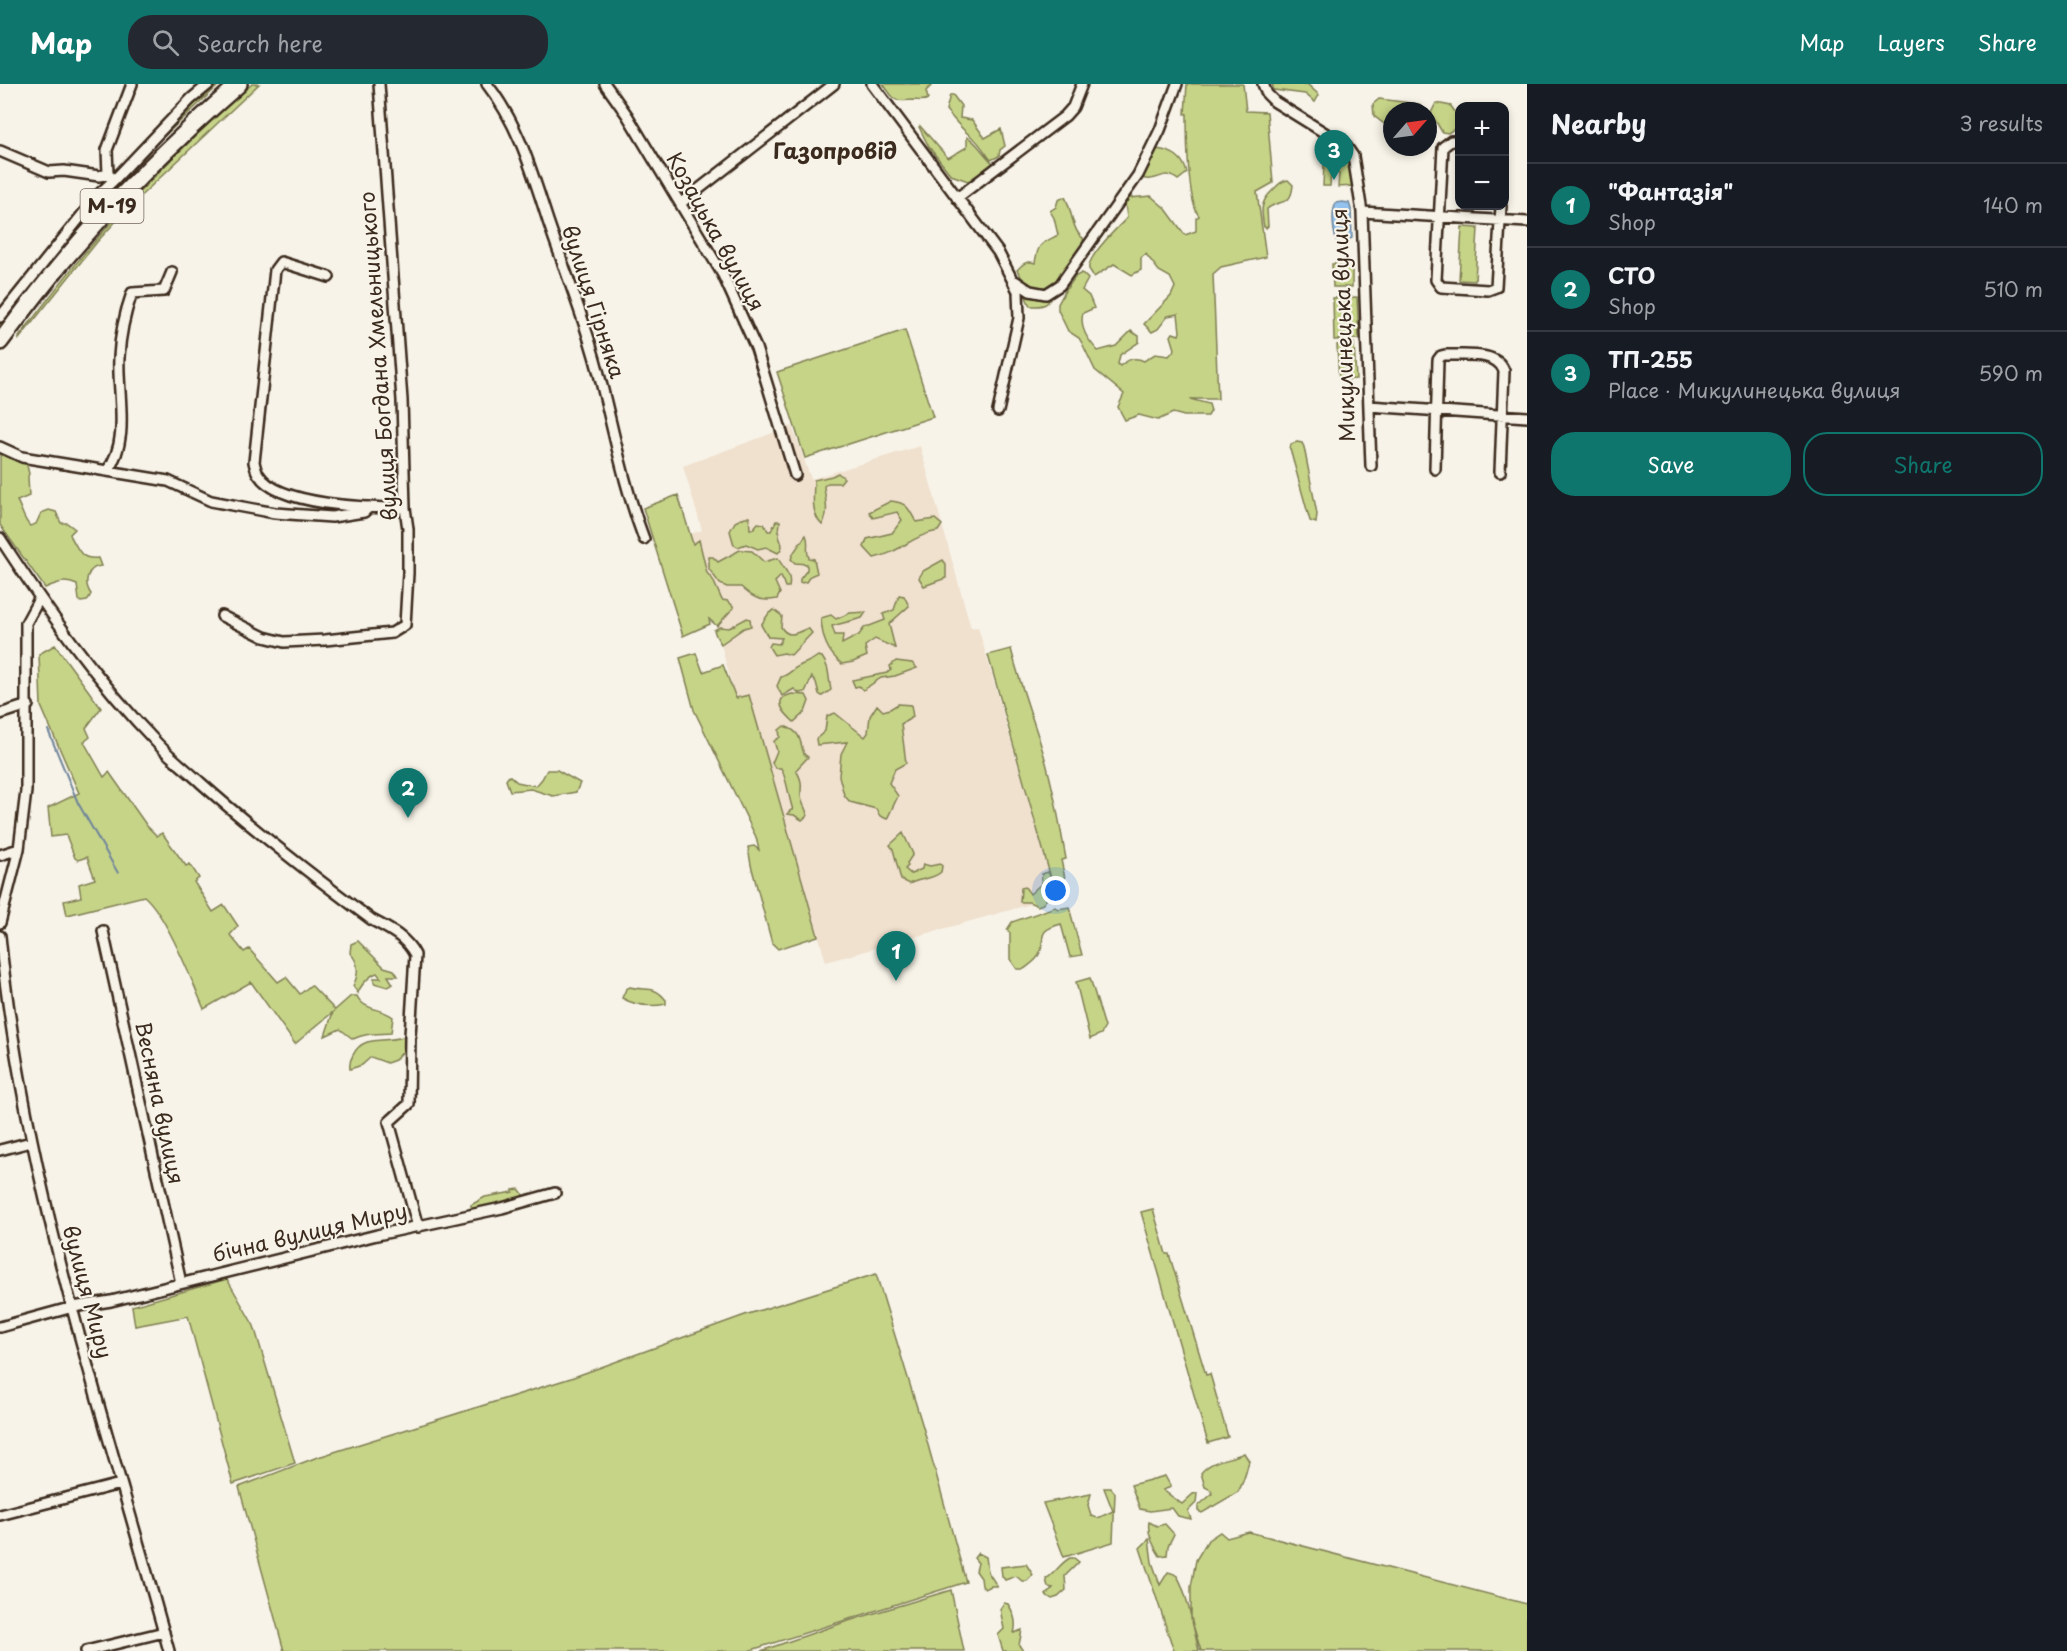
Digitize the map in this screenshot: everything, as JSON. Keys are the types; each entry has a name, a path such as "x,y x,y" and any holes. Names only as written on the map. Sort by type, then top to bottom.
{"highway":[{"name":"М-19","path":"0,342 64,259 126,191 185,132 238,84"}],"street":[{"path":"111,177 107,150 132,84"},
{"path":"0,317 111,177 209,84"},
{"name":"вулиця Богдана Хмельницького","path":"222,616 264,637 284,642 392,633 405,625 408,529 405,508 402,400 379,84"},
{"name":"вулиця Гірняка","path":"488,84 500,100 525,150 602,384 616,452 644,539"},
{"name":"Козацька вулиця","path":"605,84 627,115 723,275 748,328 795,475"},
{"path":"681,203 834,84"},
{"path":"872,84 998,252 1015,281 1018,291 1019,318 998,411"},
{"path":"957,198 1065,116 1073,107 1082,84"},
{"path":"1015,281 1030,291 1046,294 1060,285 1138,175 1160,130 1177,84"},
{"name":"Микулинецька вулиця","path":"1263,84 1267,94 1275,102 1350,150 1355,161 1362,212 1371,466"},
{"path":"1455,141 1443,147 1436,280 1441,287 1488,290 1496,286 1501,210"},
{"path":"0,152 49,172 64,171 111,177"},
{"path":"1362,212 1527,222"},
{"path":"328,276 281,262 274,270 254,462 259,475 278,491 326,503 405,508"},
{"path":"107,471 117,457 120,444 119,356 126,312 132,293 164,291 172,272"},
{"path":"1435,469 1438,360 1441,356 1493,358 1503,370 1500,472"},
{"path":"1369,406 1527,417"},
{"name":"вулиця Богдана Хмельницького","path":"0,447 21,458 168,481 211,501 275,513 332,517 364,512 369,507"},
{"path":"0,537 39,599 113,695 159,745 245,822 372,920 395,933 411,946 415,955 409,1104 388,1122 417,1227"},
{"path":"0,923 18,849 26,791 28,705 25,656 26,623 39,599"},
{"path":"0,714 28,705"},
{"path":"0,855 18,849"},
{"name":"Весняна вулиця","path":"103,931 181,1283"},
{"name":"вулиця Миру","path":"0,936 3,1006 31,1142 62,1272 74,1307 120,1485 169,1651"},
{"path":"0,1150 31,1142"},
{"name":"бічна вулиця Миру","path":"0,1327 74,1307 111,1301 502,1208 555,1193"},
{"path":"0,1515 120,1485"},
{"path":"86,1651 164,1632"}],"shaded area":[{"path":"792,426 811,479 920,446 971,628 978,627 1056,897 826,962 749,696 736,700 691,534 702,530 683,466"}],"green space":[{"path":"213,84 220,84 158,142 99,205 0,326 0,321 96,203"},
{"path":"252,84 259,84 129,207 97,242 19,339 66,276 114,219 171,159"},
{"path":"883,84 933,84 926,91 928,99 902,101 893,98"},
{"path":"1187,84 1243,84 1246,111 1267,112 1273,183 1257,192 1266,257 1221,267 1213,274 1218,399 1190,399 1209,404 1211,411 1208,416 1184,416 1173,413 1158,420 1139,415 1125,420 1118,407 1124,394 1095,370 1079,338 1068,331 1058,310 1058,304 1076,276 1082,273 1088,279 1082,290 1089,296 1094,308 1083,313 1083,329 1098,351 1116,346 1131,331 1139,336 1139,342 1120,355 1118,364 1120,366 1131,359 1144,361 1155,354 1169,356 1175,349 1171,336 1173,333 1179,335 1180,332 1178,314 1168,316 1158,329 1152,332 1144,324 1171,296 1175,287 1170,277 1159,271 1146,254 1141,258 1141,270 1132,275 1114,264 1094,277 1089,264 1111,234 1127,218 1125,203 1129,198 1151,196 1166,209 1185,235 1196,231 1196,218 1199,216 1192,196 1188,167 1187,114 1185,114"},
{"path":"1272,84 1307,84 1319,95 1315,102 1305,94 1274,90"},
{"path":"950,95 953,95 961,106 960,118 972,120 985,138 1001,129 1005,146 1000,150 999,156 991,160 946,110"},
{"path":"1379,99 1403,102 1383,102 1383,123 1374,116 1373,104"},
{"path":"1437,103 1451,106 1455,112 1455,129 1448,133 1442,132 1437,123"},
{"path":"920,126 948,158 967,147 967,137 971,139 994,164 992,169 968,181 951,175 929,147"},
{"path":"1325,142 1344,154 1351,170 1354,186 1338,187 1339,173 1331,173 1330,186 1323,186"},
{"path":"1156,149 1167,151 1180,159 1187,173 1178,180 1166,175 1149,179 1140,178 1146,163"},
{"path":"1288,180 1293,185 1290,197 1267,209 1268,226 1266,228 1262,216 1263,203 1278,185"},
{"path":"1065,197 1074,225 1083,238 1082,249 1061,272 1048,302 1030,306 1026,297 1027,286 1017,270 1027,262 1035,263 1037,251 1041,245 1058,235 1050,211 1056,207 1058,200"},
{"path":"1462,227 1478,228 1475,281 1459,280"},
{"path":"1352,263 1352,287 1333,287 1332,264"},
{"path":"1357,297 1359,339 1334,340 1333,298"},
{"path":"905,330 933,417 805,458 777,372"},
{"path":"1354,343 1356,379 1339,380 1337,345"},
{"path":"1302,443 1304,447 1317,514 1316,523 1310,521 1290,449 1291,444"},
{"path":"0,453 26,461 29,474 29,496 17,501 30,526 36,524 41,513 49,510 56,512 61,523 67,523 75,529 70,534 81,553 87,557 98,558 101,566 92,569 88,576 87,585 91,594 87,601 79,600 77,585 72,583 61,582 45,588 0,525"},
{"path":"838,473 844,478 840,483 828,483 824,486 826,511 822,525 814,509 814,480"},
{"path":"678,495 693,544 699,540 707,573 713,580 722,600 728,601 734,607 717,626 709,619 710,624 683,636 643,508"},
{"path":"891,501 907,507 916,522 935,519 942,525 938,531 921,536 883,556 874,558 864,547 867,539 892,533 902,520 897,512 873,518 869,512"},
{"path":"749,517 750,529 758,523 764,524 768,531 771,531 776,521 780,521 779,534 782,546 778,553 766,547 758,549 746,544 738,547 734,545 730,531 735,522"},
{"path":"806,535 808,555 809,558 814,559 817,573 810,576 806,582 800,583 800,579 807,570 807,564 795,563 791,559"},
{"path":"740,550 752,551 764,562 778,558 790,582 789,587 785,587 781,576 775,582 780,593 777,599 761,599 741,587 727,587 720,584 709,569 709,557 713,557 718,562"},
{"path":"943,560 946,564 946,578 924,586 919,578 923,571"},
{"path":"899,595 904,596 909,606 889,624 895,648 875,639 865,646 867,656 842,664 826,644 821,618 831,615 836,619 850,613 866,612 862,618 832,626 835,635 843,635 842,644 859,635 864,628 885,620 883,614 894,610"},
{"path":"774,610 782,616 781,627 787,633 793,634 808,628 812,633 791,655 784,653 774,655 769,647 771,643 779,644 782,638 768,637 761,625 769,613"},
{"path":"747,618 750,619 751,626 744,628 721,644 714,630 720,627 729,628"},
{"path":"55,645 101,708 86,728 90,737 84,742 104,777 109,772 147,826 157,836 162,833 186,866 190,864 199,878 194,882 213,912 224,905 238,926 230,935 244,952 249,949 278,982 286,977 300,994 311,985 335,1010 351,996 357,996 363,1004 393,1017 391,1033 353,1039 340,1029 325,1036 333,1012 295,1044 251,982 204,1009 169,932 161,917 144,896 67,915 64,901 81,897 79,884 95,879 87,857 78,860 75,858 66,835 51,837 48,808 79,793 41,706 39,654"},
{"path":"1011,649 1048,771 1066,859 1061,860 1065,878 1053,883 1055,888 1043,904 1038,906 1029,902 1020,902 1021,888 1025,887 1030,894 1041,884 1042,874 1048,872 1051,878 988,655"},
{"path":"696,653 703,672 723,665 736,698 749,695 818,936 778,949 772,943 748,847 754,846 759,850 756,837 694,710 680,658"},
{"path":"818,656 822,657 826,665 831,690 822,696 819,694 812,677 805,692 799,693 794,689 782,696 777,686 781,677"},
{"path":"896,661 912,663 917,668 895,676 881,678 863,690 859,686 855,687 852,680 887,673"},
{"path":"792,694 806,695 809,701 805,712 794,722 784,712 781,705 783,698"},
{"path":"898,704 911,705 913,717 901,724 906,763 895,769 889,783 898,796 887,819 880,816 876,809 850,802 844,795 839,776 841,754 847,742 817,745 816,739 825,731 827,716 835,713 865,737 868,733 870,716 877,705 883,711"},
{"path":"784,726 797,734 804,754 808,757 796,770 801,780 801,797 807,814 802,820 787,814 793,810 785,778 781,768 775,768 772,763 777,751 774,741 780,737 779,730"},
{"path":"547,770 557,770 580,783 576,792 553,796 531,789 510,791 506,780 508,777 510,776 517,782 536,786"},
{"path":"903,833 913,854 905,869 911,874 922,869 923,864 930,866 940,864 941,872 909,884 901,880 890,845"},
{"path":"1055,907 1058,909 1069,907 1082,955 1070,957 1061,924 1044,933 1041,950 1036,960 1024,969 1017,969 1010,959 1010,933 1007,930 1012,922"},
{"path":"358,941 384,967 394,970 398,976 388,976 393,984 388,987 374,983 374,978 381,978 377,973 366,981 358,993 353,986 357,965 350,953 351,944"},
{"path":"1090,978 1105,1027 1101,1034 1090,1039 1076,982"},
{"path":"630,987 657,992 666,1000 666,1004 644,1005 622,998 626,989"},
{"path":"408,1035 417,1037 395,1060 387,1063 371,1057 362,1065 350,1069 352,1057 364,1044"},
{"path":"519,1189 524,1195 520,1200 474,1210 471,1208 471,1205 485,1197"},
{"path":"1153,1209 1206,1375 1210,1374 1228,1437 1208,1443 1141,1212"},
{"path":"876,1274 923,1427 966,1582 748,1651 284,1651 239,1487 315,1458 571,1378 745,1315"},
{"path":"227,1279 254,1326 295,1463 233,1484 188,1316 135,1326 132,1306"},
{"path":"1244,1453 1249,1461 1238,1492 1202,1513 1198,1511 1198,1506 1212,1494 1211,1490 1205,1487 1201,1473 1215,1462"},
{"path":"1165,1476 1171,1487 1163,1490 1182,1504 1197,1493 1196,1503 1188,1511 1191,1519 1178,1516 1172,1508 1150,1511 1140,1509 1131,1485"},
{"path":"1104,1488 1111,1488 1115,1493 1113,1542 1064,1557 1043,1503 1091,1494 1088,1505 1091,1516 1098,1518 1113,1511"},
{"path":"1149,1522 1157,1526 1165,1524 1174,1534 1168,1546 1167,1555 1160,1556 1155,1548 1150,1535"},
{"path":"1220,1532 1227,1538 1249,1532 1527,1604 1527,1651 1201,1651 1191,1618 1191,1587 1196,1560 1208,1540"},
{"path":"1149,1539 1152,1562 1160,1585 1168,1572 1176,1575 1181,1583 1199,1651 1174,1651 1140,1548"},
{"path":"978,1553 986,1557 988,1572 997,1586 985,1589 982,1586 981,1578 976,1571 978,1563 974,1558"},
{"path":"1070,1558 1079,1562 1065,1576 1066,1590 1052,1599 1046,1595 1053,1588 1048,1587 1046,1579"},
{"path":"1026,1564 1033,1575 1027,1581 1022,1581 1016,1576 1005,1580 1002,1576 1001,1567"},
{"path":"951,1590 964,1651 761,1651 845,1622"},
{"path":"1004,1603 1008,1604 1013,1614 1014,1633 1022,1630 1019,1645 1023,1651 1003,1651 998,1635 1004,1629 1000,1609"}],"water":[{"path":"1336,203 1349,203 1351,209 1352,238 1336,240 1333,211"}],"waterway":[{"path":"48,730 78,803 118,873"}],"place":[{"name":"ТП-255","path":"1334,180"},
{"name":"СТО","path":"408,818"},
{"name":"\"Фантазія\"","path":"896,981"}],"district":[{"name":"Газопровід","path":"835,151"}]}
